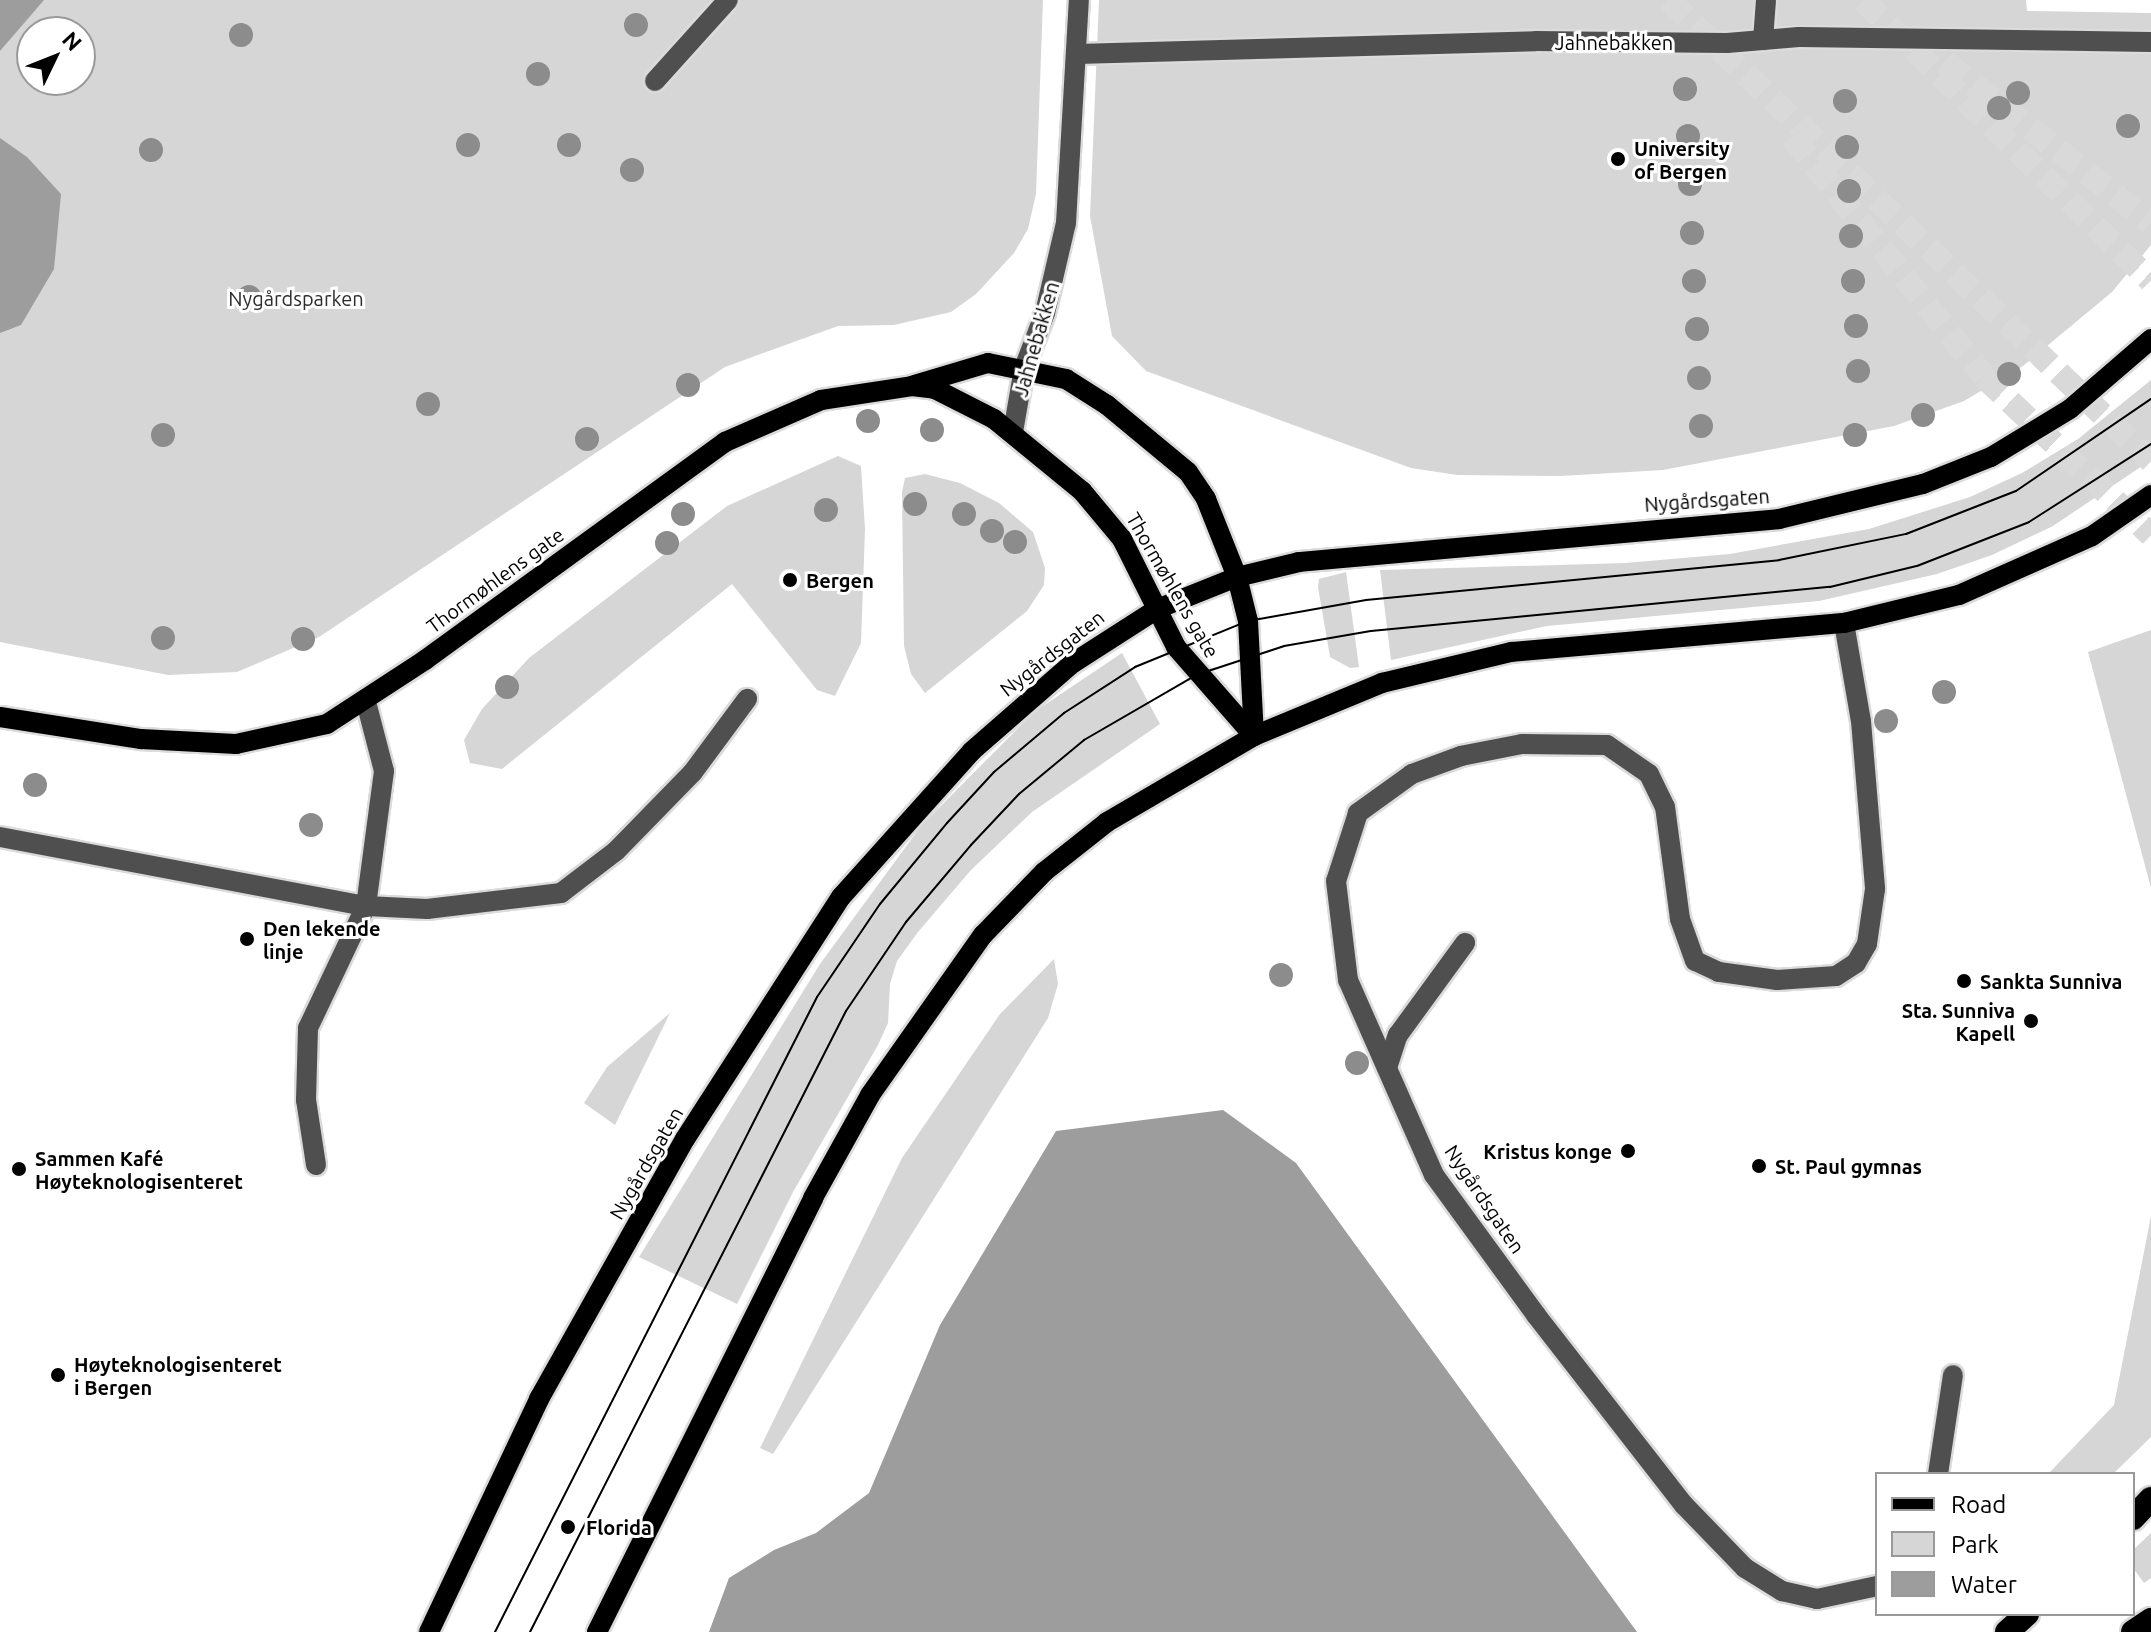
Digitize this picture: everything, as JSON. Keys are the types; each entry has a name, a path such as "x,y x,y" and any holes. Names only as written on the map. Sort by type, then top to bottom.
{"highway":[{"path":"2135,1516 2151,1499"},
{"path":"2007,1632 2025,1616"},
{"path":"2133,1632 2151,1620"}],"main road":[{"name":"Nygårdsgaten","path":"429,1632 539,1399 685,1139 841,897 972,751 1026,701 1107,638 1157,609 1237,577 1360,553 1779,519 1923,484 1991,457 2070,409 2151,339"},
{"name":"Thormøhlens gate","path":"0,717 141,739 236,744 327,724 366,702 725,442 807,404 912,386 988,363 1066,379 1107,405 1188,472 1206,499 1237,577 1248,621 1254,736"},
{"name":"Thormøhlens gate","path":"912,386 960,400 1013,432 1109,519 1196,675 1254,736"},
{"path":"597,1632 813,1198 870,1095 937,995 983,935 1044,872 1107,822 1254,736 1382,683 1511,652 1844,623 1959,595 2092,536 2151,495"}],"street":[{"path":"655,81 728,0"},
{"name":"Jahnebakken","path":"1013,432 1024,368 1045,313 1066,223 1079,0"},
{"path":"1763,40 1766,0"},
{"name":"Jahnebakken","path":"1077,54 1763,40 2151,42"},
{"name":"Nygårdsgaten","path":"1844,623 1861,721 1875,889 1867,944 1856,963 1836,976 1777,980 1719,972 1695,961 1680,919 1665,807 1649,774 1607,745 1522,744 1461,756 1412,774 1358,813 1336,881 1348,980 1434,1175 1684,1505 1745,1568 1782,1591 1817,1599 1875,1586"},
{"path":"0,837 366,906 427,909 561,893 616,851 693,772 747,699"},
{"path":"316,1165 306,1100 308,1028 366,906 384,771 366,702"},
{"path":"1387,1068 1398,1035 1465,943"},
{"path":"1938,1472 1953,1375"}],"green space":[{"name":"Nygårdsparken","path":"0,0 1043,0 1036,194 1028,229 1014,253 976,294 951,312 894,325 838,326 725,367 319,637 237,672 168,675 0,642"},
{"name":"University of Bergen","path":"1099,0 2026,0 2027,11 2151,13 2151,245 2112,292 2023,366 1964,401 1894,426 1663,470 1561,476 1457,475 1411,468 1146,371 1112,336 1090,216"},
{"path":"2151,380 2151,460 2053,526 1992,555 1937,574 1819,601 1547,626 1391,660 1380,570 1625,563 1730,554 1869,529 1970,497 2022,473 2078,439"},
{"path":"838,456 861,466 865,529 861,643 835,696 817,690 732,584 502,769 470,763 464,740 482,709 529,658 727,506"},
{"path":"925,474 960,483 999,503 1033,532 1045,568 1044,585 1027,611 925,693 911,674 904,646 902,492 905,478"},
{"path":"1346,572 1359,667 1350,668 1330,657 1318,587 1319,579"},
{"path":"2151,630 2151,888 2088,652"},
{"path":"1122,653 1160,724 1032,812 971,870 918,932 897,961 890,984 888,1023 878,1045 793,1192 737,1304 639,1257 820,964 921,826 1034,712"},
{"path":"1054,959 1058,984 1048,1018 773,1454 760,1448 902,1158 1000,1014"},
{"path":"670,1013 615,1125 584,1103 607,1067"},
{"path":"2151,1216 2151,1437 2115,1472 2050,1472 2114,1405"},
{"path":"2151,1533 2151,1578 2144,1583 2135,1571 2135,1548"}],"water":[{"path":"0,0 44,0 30,16 16,16 16,32 0,51"},
{"path":"0,138 27,157 61,194 54,269 21,325 0,333"},
{"path":"1223,1110 1296,1163 1637,1632 709,1632 729,1578 774,1550 816,1533 869,1493 940,1325 1056,1131"}],"tunnel":[{"path":"1668,0 2151,461"},
{"path":"1863,0 2151,281"},
{"path":"1945,62 2151,223"},
{"path":"1792,137 1984,377 2151,535"}],"tram line":[{"path":"495,1632 817,997 880,904 947,823 994,772 1064,713 1135,667 1248,621 1366,600 1779,560 1906,534 2016,491 2151,399"},
{"path":"530,1632 846,1011 906,922 971,845 1019,794 1084,740 1196,675 1284,646 1371,631 1830,587 1917,566 2029,522 2151,444"}],"place":[{"name":"University of Bergen","path":"1618,159"},
{"name":"Bergen","path":"790,580"},
{"name":"Den lekende linje","path":"247,939"},
{"name":"Sankta Sunniva","path":"1964,981"},
{"name":"Sta. Sunniva Kapell","path":"2031,1021"},
{"name":"Kristus konge","path":"1628,1151"},
{"name":"St. Paul gymnas","path":"1759,1166"},
{"name":"Sammen Kafé Høyteknologisenteret","path":"19,1169"},
{"name":"Høyteknologisenteret i Bergen","path":"58,1375"},
{"name":"Florida","path":"568,1527"}]}
